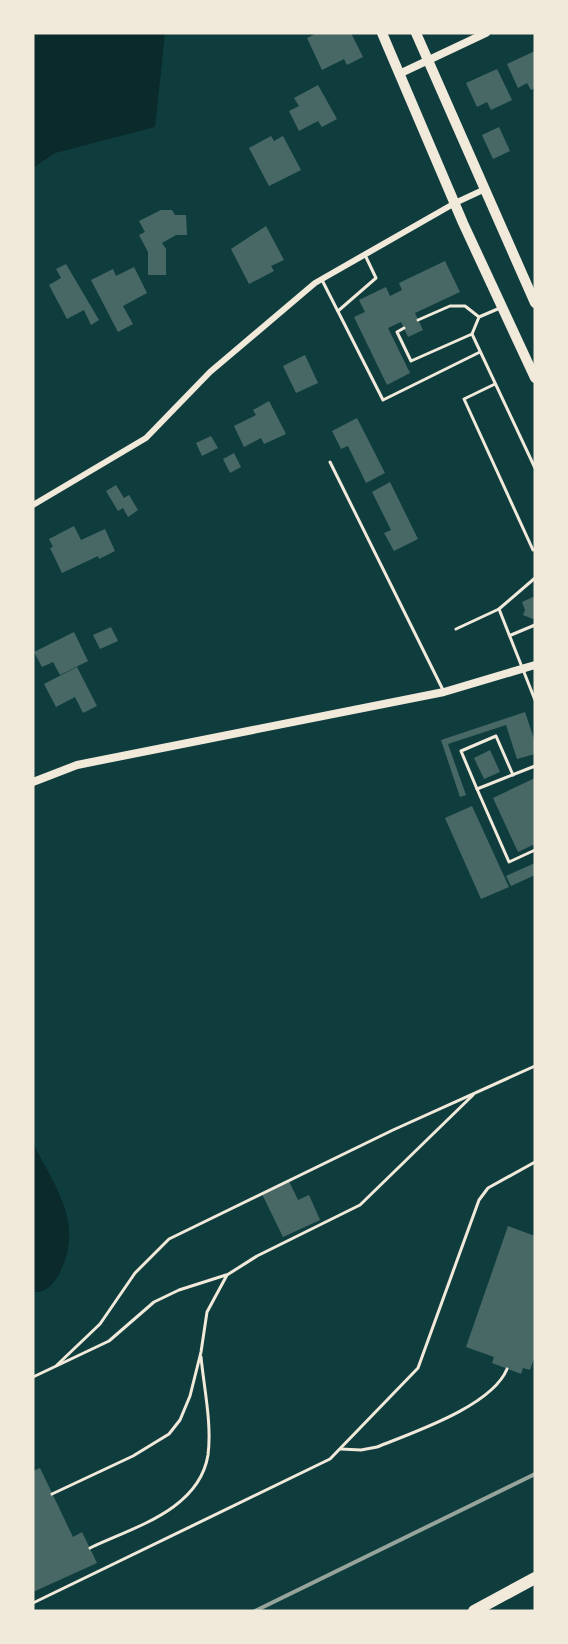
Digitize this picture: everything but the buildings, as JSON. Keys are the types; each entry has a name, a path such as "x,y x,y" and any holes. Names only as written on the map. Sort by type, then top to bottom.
{"highway":[{"path":"474,1611 535,1578"}],"main road":[{"path":"382,33 455,203 535,378"},
{"path":"416,33 483,190 535,303"}],"street":[{"path":"399,74 486,33"},
{"path":"33,505 146,438 210,372 322,280 455,203 483,190"},
{"path":"33,782 77,765 444,692 535,665"}],"lane":[{"path":"338,311 376,278 365,255"},
{"path":"322,280 382,400 480,352"},
{"path":"418,320 450,306 465,306 479,317"},
{"path":"404,328 397,332 411,361 472,334 479,317 502,307"},
{"path":"472,334 535,468"},
{"path":"495,384 464,399 533,550"},
{"path":"330,462 444,692"},
{"path":"527,587 535,578"},
{"path":"456,629 499,609 517,592 535,586"},
{"path":"499,609 511,634 535,700"},
{"path":"511,634 535,625"},
{"path":"513,775 496,736 461,751 509,862 535,850"},
{"path":"477,789 535,765"},
{"path":"57,1365 100,1324 135,1273 170,1239 393,1130 535,1066"},
{"path":"33,1377 109,1341 154,1302 179,1290 227,1275 256,1256 360,1206 474,1095"},
{"path":"33,1603 306,1473 330,1459 418,1368 478,1200 488,1188 535,1162"},
{"path":"52,1494 133,1456 169,1434 180,1420 190,1396 201,1352 207,1312 227,1275"},
{"path":"90,1548 168,1511 185,1499 196,1487 208,1453 201,1352"},
{"path":"341,1449 361,1450 377,1447 463,1408 493,1390 507,1369"}],"water":[{"path":"33,33 167,33 165,34 155,127 55,153 33,168"},
{"path":"33,1143 65,1208 69,1240 66,1258 58,1276 48,1288 37,1292 33,1292"}],"railway":[{"path":"255,1611 535,1474"}]}
